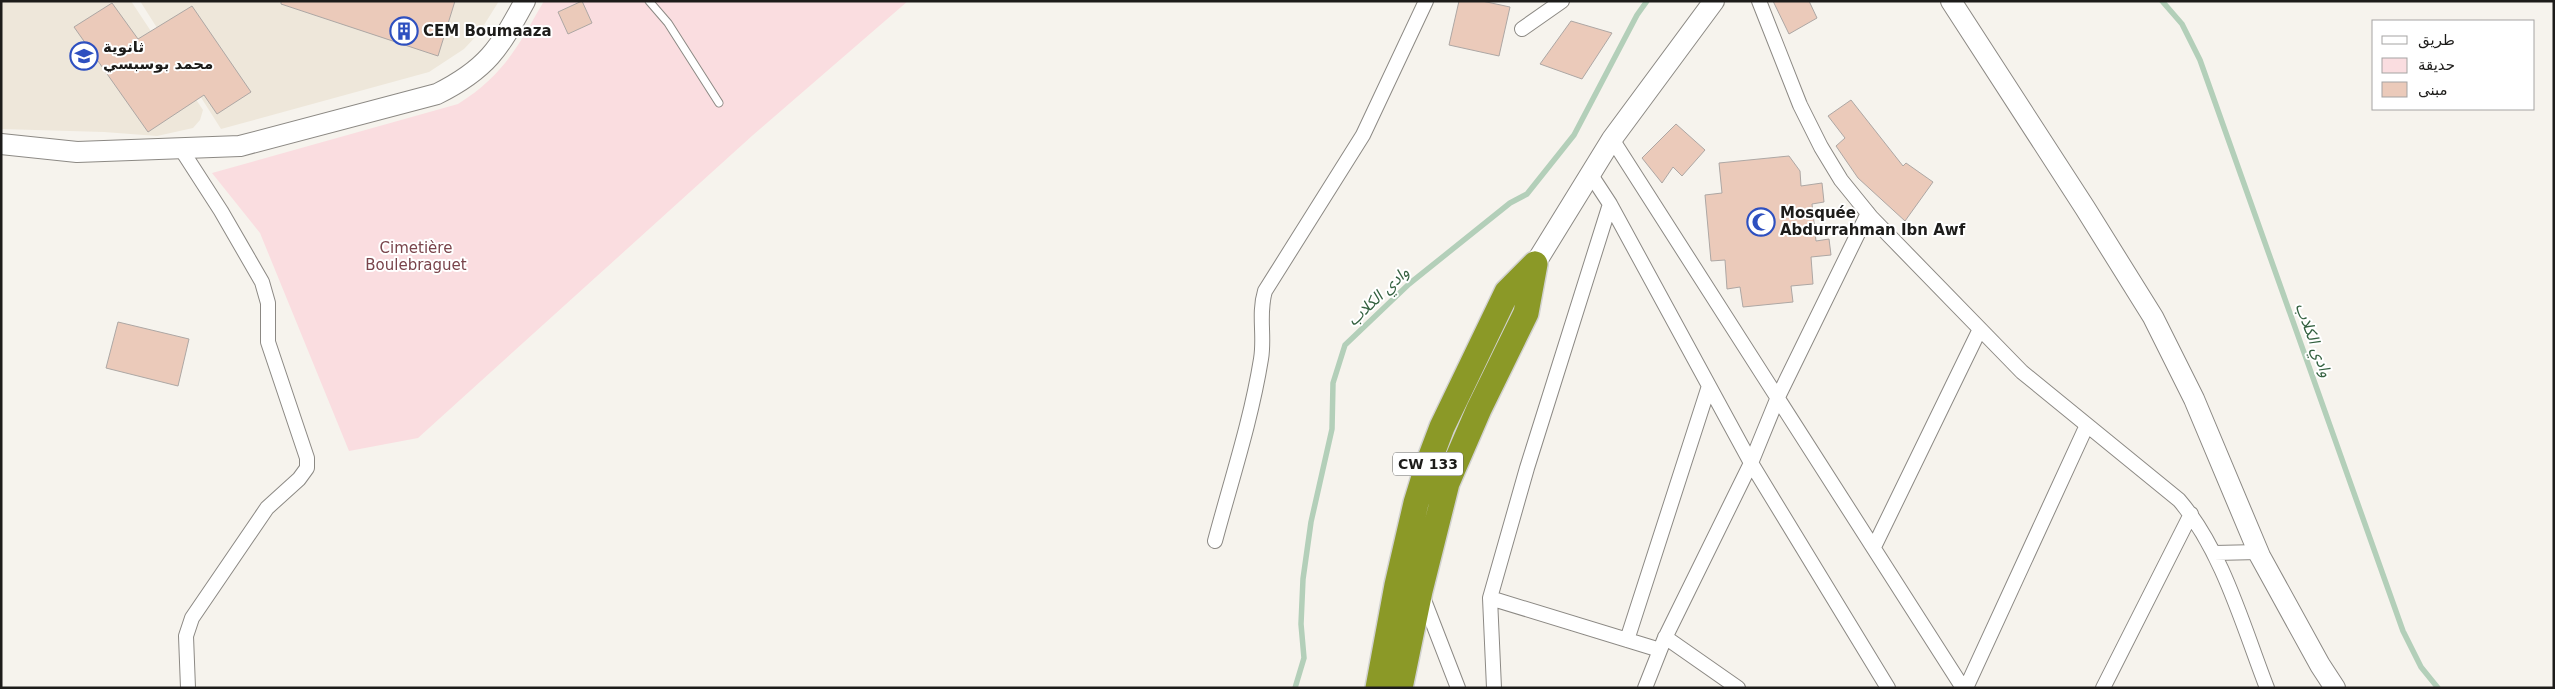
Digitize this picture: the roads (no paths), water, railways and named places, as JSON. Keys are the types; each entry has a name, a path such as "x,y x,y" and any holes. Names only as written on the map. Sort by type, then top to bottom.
{"highway":[{"name":"CW 133","path":"1400,688 1416,503 1442,427 1507,292 1535,264"},
{"name":"CW 133","path":"1378,688 1409,588"}],"main road":[{"path":"1,144 76,152 240,146 437,94 464,81 486,62 506,36 525,1"},
{"name":"CW 133","path":"1535,264 1612,139 1714,1"},
{"path":"1951,1 2085,208 2157,325 2194,399 2258,552 2320,665 2336,688"}],"street":[{"path":"1215,542 1262,357 1260,308 1265,291 1363,135 1426,1"},
{"path":"1522,29 1562,1"},
{"path":"1759,1 1800,105 1841,180 1868,213 2022,372 2179,500 2190,514 2207,538 2214,553 2262,684"},
{"path":"1612,139 1964,688"},
{"path":"180,149 221,211 262,282 268,303 268,342 307,458 307,468 299,479 267,508 192,618 186,636 188,688"},
{"path":"1591,175 1610,204 1751,462 1888,688"},
{"path":"1494,688 1490,598 1527,468 1610,204"},
{"path":"1645,688 1662,643 1751,462 1778,397 1868,213"},
{"path":"1874,547 1980,329"},
{"path":"1627,640 1709,386"},
{"path":"1964,688 2087,425"},
{"path":"2103,688 2190,514"},
{"path":"2214,553 2258,552"},
{"path":"1409,588 1458,688"},
{"path":"1490,598 1627,640 1662,643 1738,688"}],"lane":[{"path":"649,1 668,23 719,103"}],"waterway":[{"name":"وادي الكلاب","path":"1295,688 1304,658 1301,624 1303,579 1311,522 1332,429 1333,383 1345,345 1409,284 1510,203 1527,194 1574,135 1637,15 1647,1"},
{"name":"وادي الكلاب","path":"2162,1 2182,24 2200,60 2403,631 2421,667 2438,688"}],"place":[{"name":"CEM Boumaaza","path":"404,31"},
{"name":"ثانوية محمد بوسبسي","path":"84,56"},
{"name":"Mosquée Abdurrahman Ibn Awf","path":"1761,222"}],"park label":[{"name":"Cimetière Boulebraguet","path":"416,256"}]}
